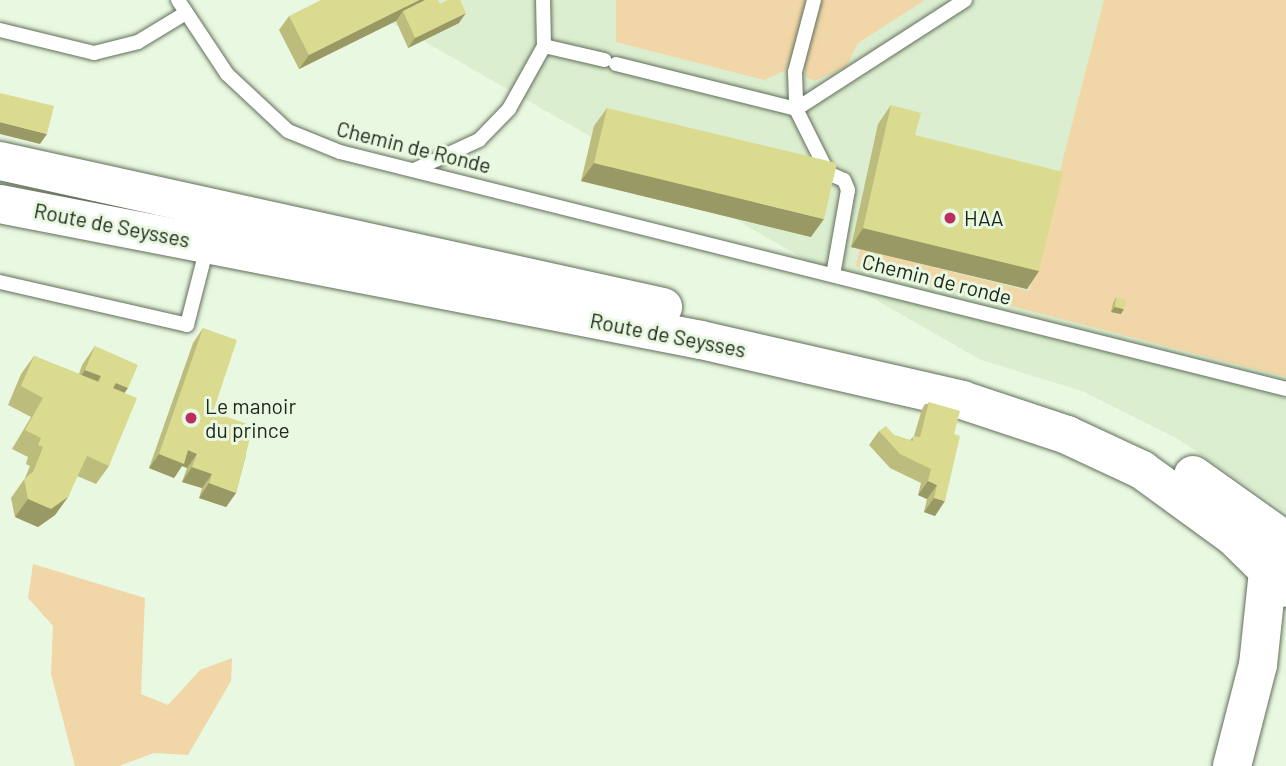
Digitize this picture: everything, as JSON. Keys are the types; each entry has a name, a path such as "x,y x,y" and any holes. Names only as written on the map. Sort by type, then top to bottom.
{"main road":[{"name":"Route de Seysses","path":"4,163 982,379 1095,421 1200,479 1281,560"},
{"name":"Route de Seysses","path":"0,204 715,343 873,377 1017,416 1142,470 1281,560"},
{"path":"1232,766 1281,560"},
{"path":"1258,665 1286,635"}],"lane":[{"path":"414,170 479,140 509,109 544,46 543,0"},
{"path":"814,0 795,72 796,109 828,173 844,180 848,190 833,275"},
{"path":"544,46 796,109 965,0"},
{"path":"0,30 94,53 138,42 181,7"},
{"name":"Chemin de Ronde","path":"181,7 227,74 288,131 340,152 577,210"},
{"name":"Chemin de ronde","path":"577,210 1286,389"},
{"path":"0,282 187,325 208,244"}],"shaded area":[{"path":"352,0 1286,0 1286,512 1178,439 1082,391 981,360"},
{"path":"616,0 809,0 791,59 784,71 764,80 616,42"},
{"path":"821,0 925,0 858,43 846,67 814,81 806,77 804,65"},
{"path":"1104,0 1286,0 1286,377 856,266 860,249 1029,291"},
{"path":"33,564 145,598 141,694 168,705 200,670 232,658 231,681 188,755 154,753 119,766 75,766 51,674 53,626 28,598"}],"building":[{"path":"321,0 419,0 309,55 289,16"},
{"path":"425,0 438,0 440,4 448,0 460,0 466,13 415,38 403,11"},
{"path":"0,93 54,106 47,134 0,122"},
{"name":"HAA","path":"891,105 921,113 915,135 1063,172 1039,271 863,228"},
{"path":"607,108 837,163 824,219 594,163"},
{"path":"1116,297 1126,300 1124,309 1115,307"},
{"path":"203,328 237,340 213,412 253,426 236,493 209,483 212,474 192,467 197,454 188,450 184,464 159,454"},
{"path":"95,346 138,365 128,388 116,383 113,388 137,398 109,466 87,456 68,497 51,509 28,499 24,479 33,472 43,447 38,445 41,438 25,430 43,398 21,386 34,356 99,382 101,376 85,370"},
{"path":"929,402 960,411 954,434 960,436 945,501 934,498 937,485 928,481 931,469 900,454 879,431 886,426 895,436 913,441 913,436 920,437"}],"place":[{"name":"HAA","path":"950,218"},
{"name":"Le manoir du prince","path":"191,418"}]}
